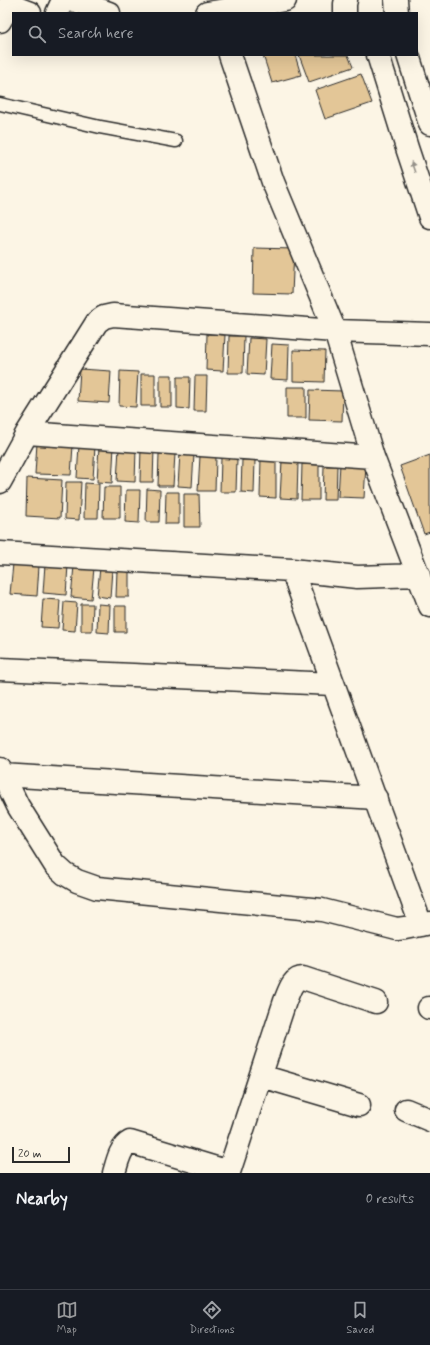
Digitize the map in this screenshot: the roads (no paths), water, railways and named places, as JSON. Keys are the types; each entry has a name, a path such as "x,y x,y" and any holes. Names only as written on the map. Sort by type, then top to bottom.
{"street":[{"path":"57,12 63,0"},
{"path":"73,0 106,12"},
{"path":"213,12 285,0"},
{"path":"345,12 344,4 346,0"},
{"path":"396,0 397,12"},
{"path":"7,8 25,12"},
{"path":"230,56 273,182 335,331 373,457 426,589"},
{"path":"378,56 430,217"},
{"path":"408,56 430,124"},
{"path":"0,482 27,433 97,322 104,317 113,315 335,331 430,334"},
{"path":"27,433 373,457"},
{"path":"0,553 292,570 357,577 426,589"},
{"path":"1,772 18,806 55,865 65,874 77,881 105,889 322,910 397,929 426,924 376,798 292,570"},
{"path":"0,669 333,684"},
{"path":"1,772 376,798"},
{"path":"114,1173 122,1152 126,1145 130,1142 230,1173 285,1001 296,980 302,978 376,1002"},
{"path":"261,1076 359,1105"},
{"path":"406,1110 430,1120"}],"lane":[{"path":"0,104 100,127 176,141"}]}
